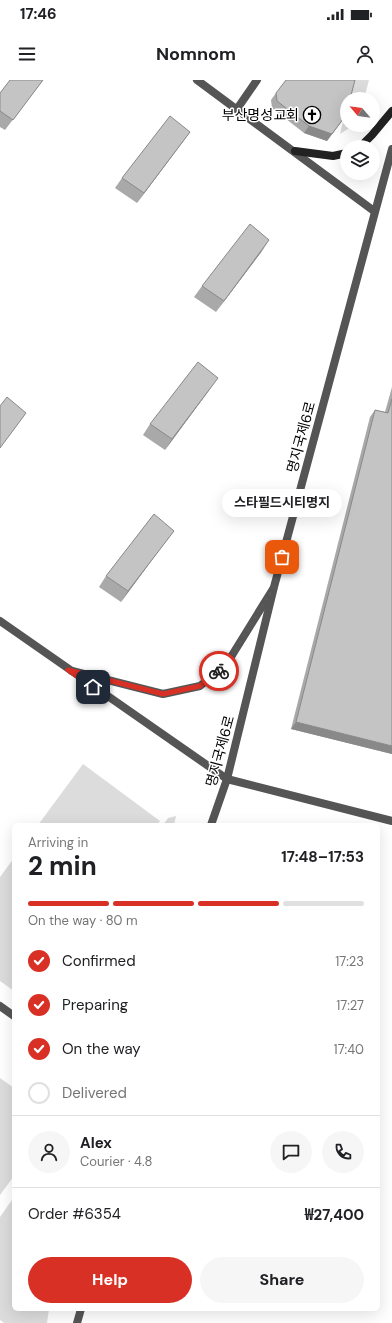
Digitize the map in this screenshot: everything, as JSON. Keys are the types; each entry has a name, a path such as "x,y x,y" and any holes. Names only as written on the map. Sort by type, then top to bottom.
{"main road":[{"path":"367,140 392,110"},
{"path":"295,151 327,156 340,154"}],"street":[{"path":"197,80 295,151 374,211"},
{"path":"237,109 257,80"},
{"name":"명지국제6로","path":"212,823 227,779 274,587 374,211 392,149"},
{"path":"68,670 163,694 200,686 226,665 274,587"},
{"path":"0,621 68,670 227,779 392,821"},
{"path":"0,1006 12,1015"},
{"path":"77,1323 80,1311"}],"shaded area":[{"path":"354,80 369,80 366,92 351,92"},
{"path":"83,764 160,821 158,823 39,823"},
{"path":"176,816 174,823 164,823 168,818"},
{"path":"12,861 12,990 0,981 0,877"},
{"path":"0,1078 12,1087 12,1179 0,1195"},
{"path":"12,1200 12,1311 49,1311 47,1323 4,1323 0,1320 0,1217"}],"building":[{"path":"10,80 43,80 13,120 0,111 0,93"},
{"name":"부산명성교회","path":"286,80 355,80 352,92 340,92 340,123 332,134 309,126 277,101 276,93"},
{"path":"170,116 190,132 144,193 122,178"},
{"path":"250,224 269,240 224,301 202,286"},
{"path":"198,362 218,378 172,439 150,424"},
{"path":"7,397 26,413 0,448 0,406"},
{"path":"392,399 392,746 296,722 375,410 388,413"},
{"path":"154,514 174,531 128,591 106,576"}],"way so far":[{"path":"219,671 226,665 274,587 282,557"}],"place":[{"name":"부산명성교회","path":"312,115"},
{"name":"스타필드시티명지","path":"282,557"}],"route":[{"path":"93,687 68,670 163,694 200,686 219,671"}]}
